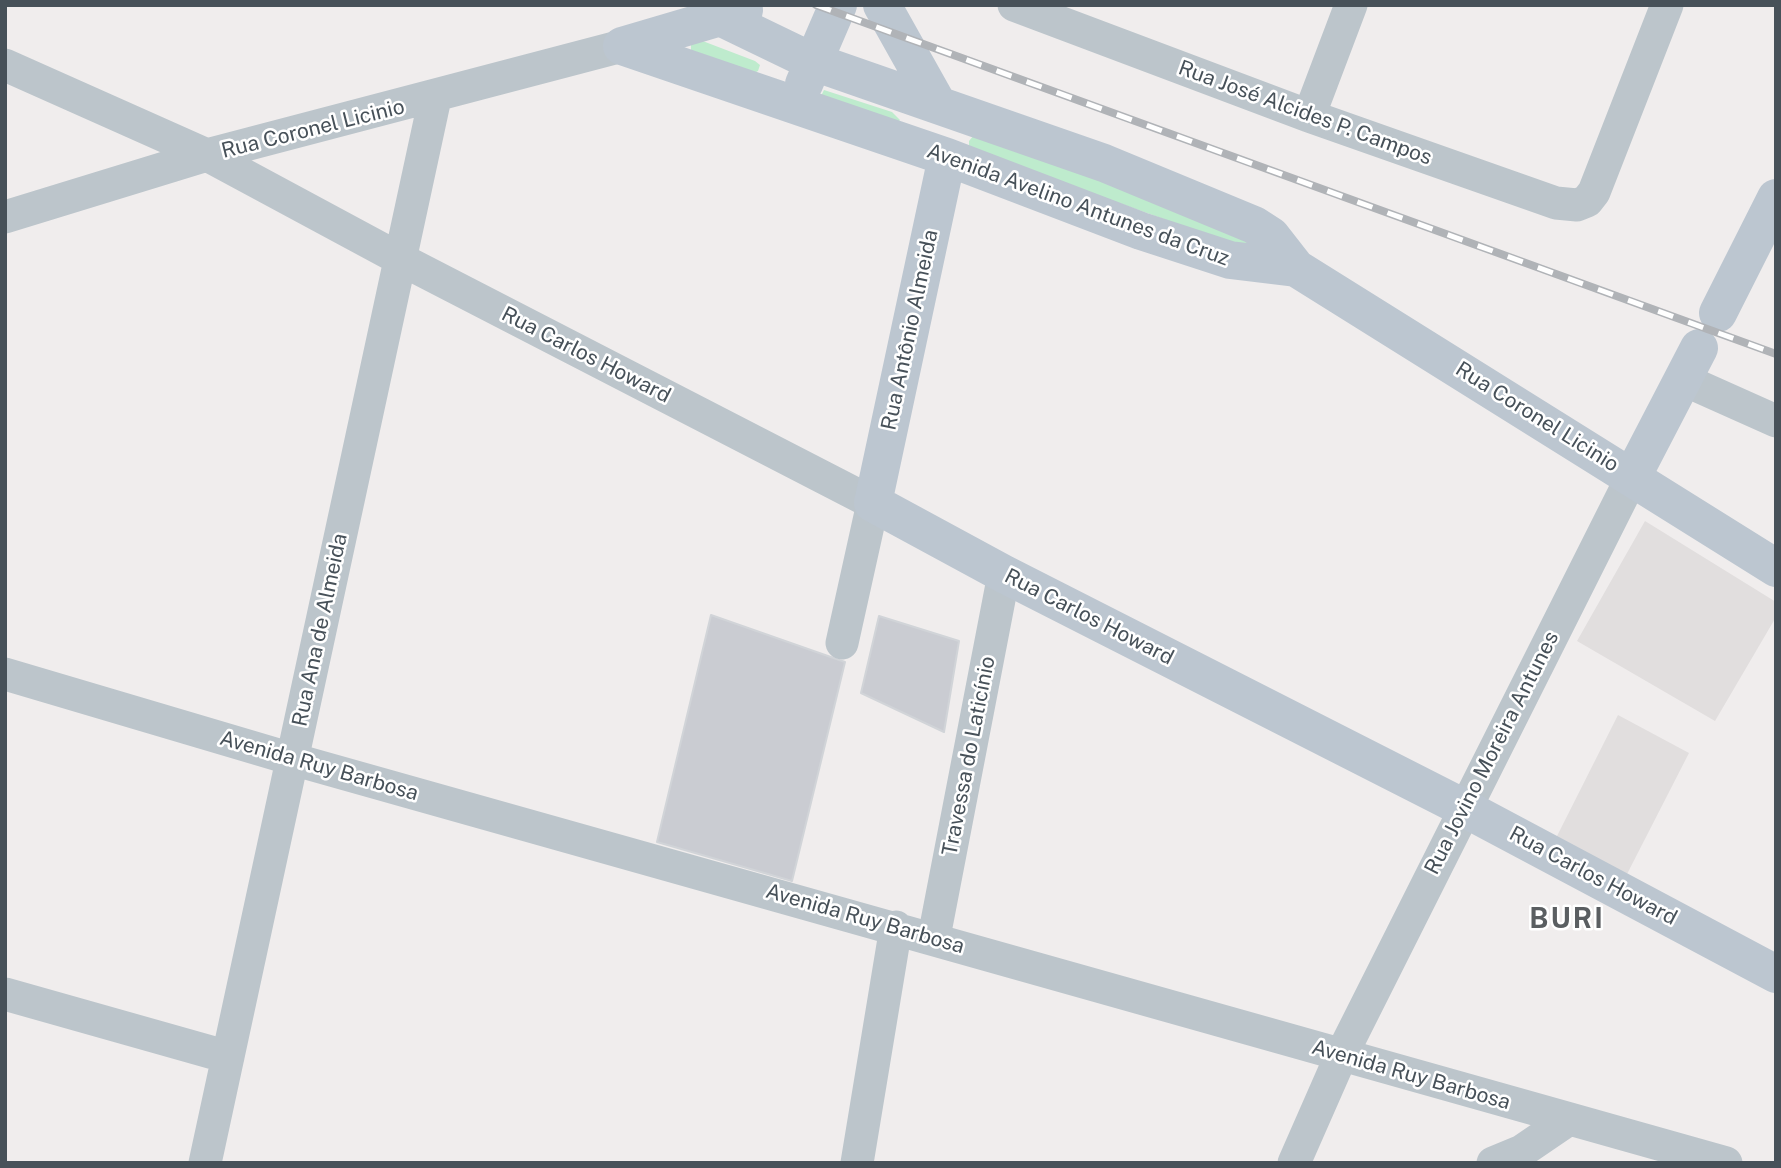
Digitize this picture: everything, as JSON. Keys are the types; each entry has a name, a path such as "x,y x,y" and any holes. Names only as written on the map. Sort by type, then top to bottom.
{"street":[{"path":"797,105 811,61 838,5"},
{"path":"882,5 948,107 947,157"},
{"name":"Rua José Alcides P. Campos","path":"1014,5 1309,116 1556,203 1577,205 1587,201 1594,192 1667,5"},
{"path":"1309,116 1351,5"},
{"path":"622,46 738,12"},
{"name":"Avenida Avelino Antunes da Cruz","path":"738,12 811,61 1104,163 1235,216 1271,236 1296,268"},
{"name":"Avenida Avelino Antunes da Cruz","path":"622,46 947,157 1141,231 1230,260 1296,268"},
{"name":"Rua Coronel Licinio","path":"5,217 207,155 435,98 622,46"},
{"name":"Rua Carlos Howard","path":"5,65 207,155 401,260 873,503 1004,574 1464,808 1776,974"},
{"name":"Rua Ana de Almeida","path":"205,1163 435,98"},
{"name":"Rua Antônio Almeida","path":"873,503 947,157"},
{"path":"1718,313 1776,198"},
{"name":"Rua Coronel Licinio","path":"1296,268 1776,568"},
{"path":"1691,363 1776,421"},
{"name":"Rua Jovino Moreira Antunes","path":"1294,1163 1341,1056 1464,808 1691,363"},
{"path":"842,643 873,503"},
{"name":"Travessa do Laticínio","path":"934,937 1004,574"},
{"name":"Avenida Ruy Barbosa","path":"5,674 292,759 934,937 1341,1056 1726,1163"},
{"path":"857,1163 896,927"},
{"path":"5,994 228,1057"},
{"path":"1493,1163 1522,1151 1569,1119"}],"shaded area":[{"path":"1645,521 1776,602 1776,617 1715,721 1577,641"},
{"path":"1618,715 1689,753 1625,878 1554,842"}],"green space":[{"path":"700,40 755,61 760,65 758,71 752,74 691,53 691,42"},
{"path":"824,90 892,112 900,120 897,123 821,96"},
{"path":"974,135 983,135 1250,240 1247,249 969,149 969,141"}],"building":[{"path":"711,615 845,662 792,881 657,842"},
{"path":"879,616 959,641 944,732 861,693"}],"railway":[{"path":"816,5 1776,354"}],"district":[{"name":"BURI","path":"1567,919"}]}
